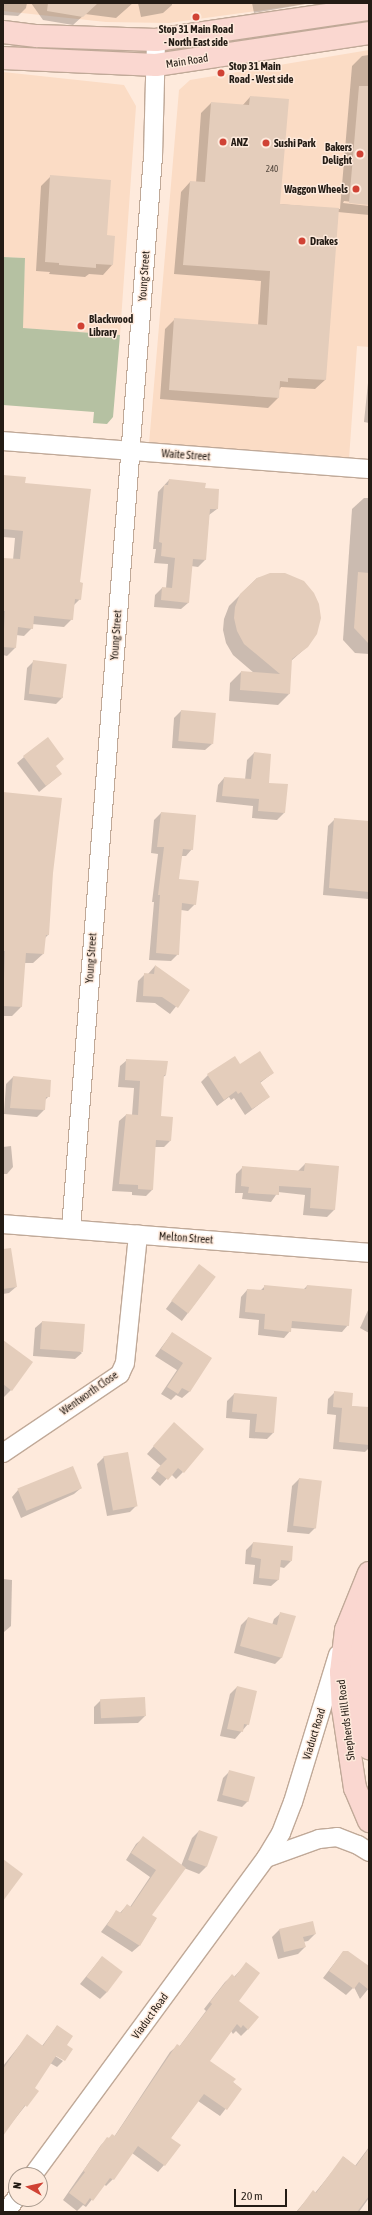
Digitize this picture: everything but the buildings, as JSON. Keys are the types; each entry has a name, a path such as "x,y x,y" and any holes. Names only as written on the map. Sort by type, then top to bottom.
{"main road":[{"path":"3,32 37,36 156,40 369,9"},
{"name":"Main Road","path":"3,58 156,65 369,33"},
{"name":"Shepherds Hill Road","path":"369,1573 346,1630 340,1672 343,1708 355,1788 369,1821"},
{"name":"Shepherds Hill Road","path":"369,1588 361,1663 362,1706 369,1748"}],"street":[{"name":"Young Street","path":"71,1230 153,156 156,40"},
{"name":"Waite Street","path":"3,441 369,470"},
{"name":"Melton Street","path":"3,1224 369,1253"},
{"name":"Wentworth Close","path":"3,1453 120,1374 125,1363 138,1235"},
{"name":"Viaduct Road","path":"39,2167 266,1858 281,1833 293,1802 346,1630"},
{"path":"266,1858 319,1840 337,1837 358,1845 369,1852"}],"shaded area":[{"path":"3,3 314,3 169,23 106,22 3,11"},
{"path":"369,50 369,347 357,346 349,459 149,444 179,90 190,80"},
{"path":"3,72 124,85 136,106 120,335 22,328 25,258 3,257"}],"green space":[{"path":"3,257 25,258 23,328 120,335 113,417 107,424 93,423 94,412 3,405"}],"place":[{"name":"Stop 31 Main Road - North East side","path":"196,17"},
{"name":"Stop 31 Main Road - West side","path":"221,73"},
{"name":"ANZ","path":"223,142"},
{"name":"Sushi Park","path":"266,143"},
{"name":"Bakers Delight","path":"360,154"},
{"name":"Waggon Wheels","path":"356,189"},
{"name":"Drakes","path":"302,241"},
{"name":"Blackwood Library","path":"81,326"}]}
